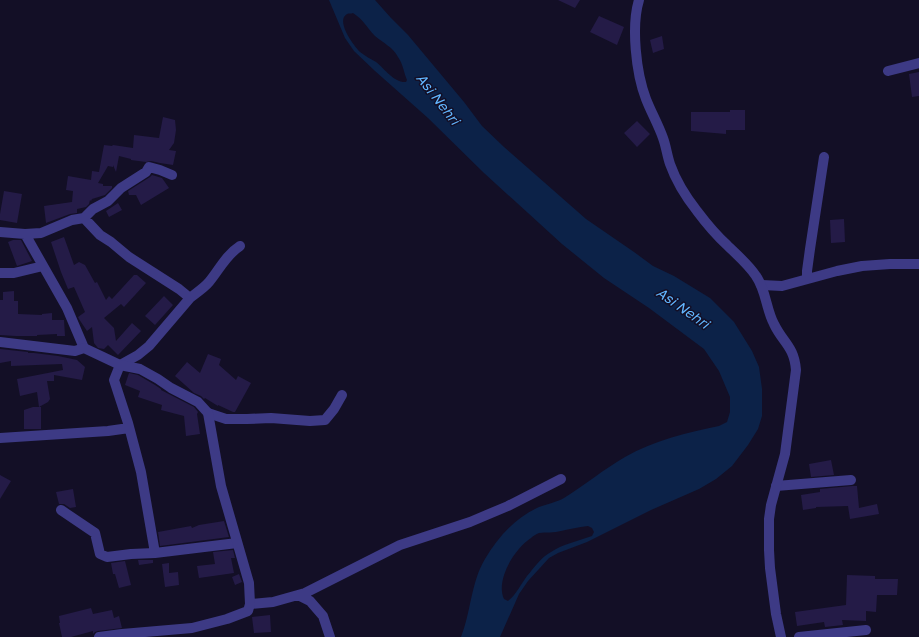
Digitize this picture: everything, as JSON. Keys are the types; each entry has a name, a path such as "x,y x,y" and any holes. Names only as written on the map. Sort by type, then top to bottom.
{"street":[{"path":"639,0 636,10 635,34 636,55 642,85 674,173 697,212 757,277 775,326 793,352 796,370 785,454 771,505 769,519 769,550 774,600 782,637"},
{"path":"888,71 919,63"},
{"path":"807,279 824,157"},
{"path":"0,232 25,234 41,233 72,220 84,218 93,209 108,201 121,188 146,172 149,167 172,175"},
{"path":"84,218 100,235 117,246 129,257 190,298"},
{"path":"25,234 67,308 84,348 120,365 140,368 158,378 171,388 198,402 208,413 226,419 271,418 310,421 325,420 334,409 342,395"},
{"path":"155,553 141,472 114,380 120,365 138,355 149,346 190,298 208,283 228,258 240,246"},
{"path":"761,285 782,286 836,271 862,266 919,264"},
{"path":"0,273 14,273 43,266"},
{"path":"0,342 76,351 84,348"},
{"path":"99,637 192,628 227,619 248,610 250,604 249,583 222,486 208,413"},
{"path":"0,438 108,431 129,428"},
{"path":"250,604 273,602 305,593 400,545 470,522 508,506 561,479"},
{"path":"776,486 851,480"},
{"path":"61,510 95,533 100,554 107,558 131,554 155,553 237,543"},
{"path":"298,594 310,602 322,616 330,637"},
{"path":"800,637 866,630"}],"water":[{"name":"Asi Nehri","path":"329,0 375,0 408,35 482,126 586,219 653,266 674,276 710,298 734,322 752,351 759,367 762,389 762,416 758,429 732,466 716,479 699,489 651,510 587,542 549,558 528,581 519,594 500,637 461,637 480,568 501,536 515,522 530,511 564,498 636,451 671,438 719,426 727,422 730,412 730,397 719,371 704,349 649,308 604,278 562,244 484,173 428,118 375,71 354,51 345,38","holes":["353,13 375,36 391,48 396,54 400,60 407,80 406,82 402,82 394,78 376,62 360,52 354,45 344,28 343,22 344,17 347,14","588,526 592,528 594,532 592,536 566,545 547,554 535,566 511,599 508,601 504,599 502,591 504,574 513,557 525,543 539,533 556,532"]}],"building":[{"path":"558,0 580,0 575,8"},
{"path":"599,16 624,27 617,45 590,32"},
{"path":"662,36 664,49 653,53 650,40"},
{"path":"919,72 919,96 912,97 909,74"},
{"path":"730,110 745,110 745,130 726,130 726,134 691,131 691,112 730,112"},
{"path":"163,117 175,120 176,130 174,143 169,150 176,151 173,165 151,161 146,162 131,160 119,156 116,172 113,165 113,167 108,166 98,183 103,184 103,186 112,186 112,188 105,195 92,199 91,201 90,200 86,207 77,209 77,213 46,223 44,206 72,202 73,191 66,190 68,176 91,180 92,171 99,172 104,145 133,148 134,135 159,138"},
{"path":"637,121 650,134 637,147 624,133"},
{"path":"152,175 162,178 169,188 141,205 136,195 129,195 128,191"},
{"path":"4,191 22,194 17,223 0,220"},
{"path":"118,203 122,210 109,217 106,211"},
{"path":"844,219 845,242 831,243 830,220"},
{"path":"64,237 74,265 79,262 85,265 95,283 97,282 106,300 109,296 112,299 134,275 137,275 146,283 124,307 121,304 104,318 114,328 116,341 132,323 141,331 118,355 108,345 104,349 98,348 94,343 92,327 87,331 78,317 85,312 74,287 68,289 51,242"},
{"path":"13,240 21,240 32,261 17,266 8,242"},
{"path":"14,291 14,301 18,301 18,314 42,315 52,313 52,320 64,320 65,336 57,336 57,334 37,336 0,335 0,300 3,300 3,292"},
{"path":"164,296 173,305 155,325 145,316"},
{"path":"0,349 58,356 77,360 85,367 82,380 54,375 54,381 47,381 50,399 48,402 39,407 37,392 20,396 17,379 63,370 62,364 11,366 11,361 0,363"},
{"path":"208,354 221,359 219,365 236,380 238,376 251,383 235,412 218,406 194,393 175,376 187,362 200,373"},
{"path":"129,373 138,375 161,390 194,407 198,412 200,434 186,436 184,416 161,410 162,405 138,397 140,391 125,385"},
{"path":"33,407 41,407 41,429 24,429 24,410"},
{"path":"831,460 834,475 811,477 809,464"},
{"path":"0,475 11,481 0,499"},
{"path":"857,486 859,508 877,504 879,514 850,519 848,506 816,507 803,510 801,495 820,492 820,489"},
{"path":"73,489 76,507 70,508 64,504 59,504 56,492"},
{"path":"224,521 229,537 160,546 158,532 191,526 192,528 199,525"},
{"path":"233,550 235,558 231,558 234,573 199,578 197,566 215,564 213,552"},
{"path":"138,560 153,560 153,563 139,565"},
{"path":"125,561 131,585 119,588 115,574 113,574 111,563"},
{"path":"169,563 169,573 178,572 179,585 165,587 162,564"},
{"path":"239,574 242,582 235,585 232,577"},
{"path":"847,575 875,576 875,579 898,579 897,595 877,595 876,612 866,611 866,621 842,620 843,625 825,627 824,622 797,626 795,612 846,605"},
{"path":"91,608 93,614 112,610 114,618 119,616 122,628 98,631 93,634 93,631 71,637 62,637 59,616"},
{"path":"270,615 271,632 254,633 252,617"}]}
